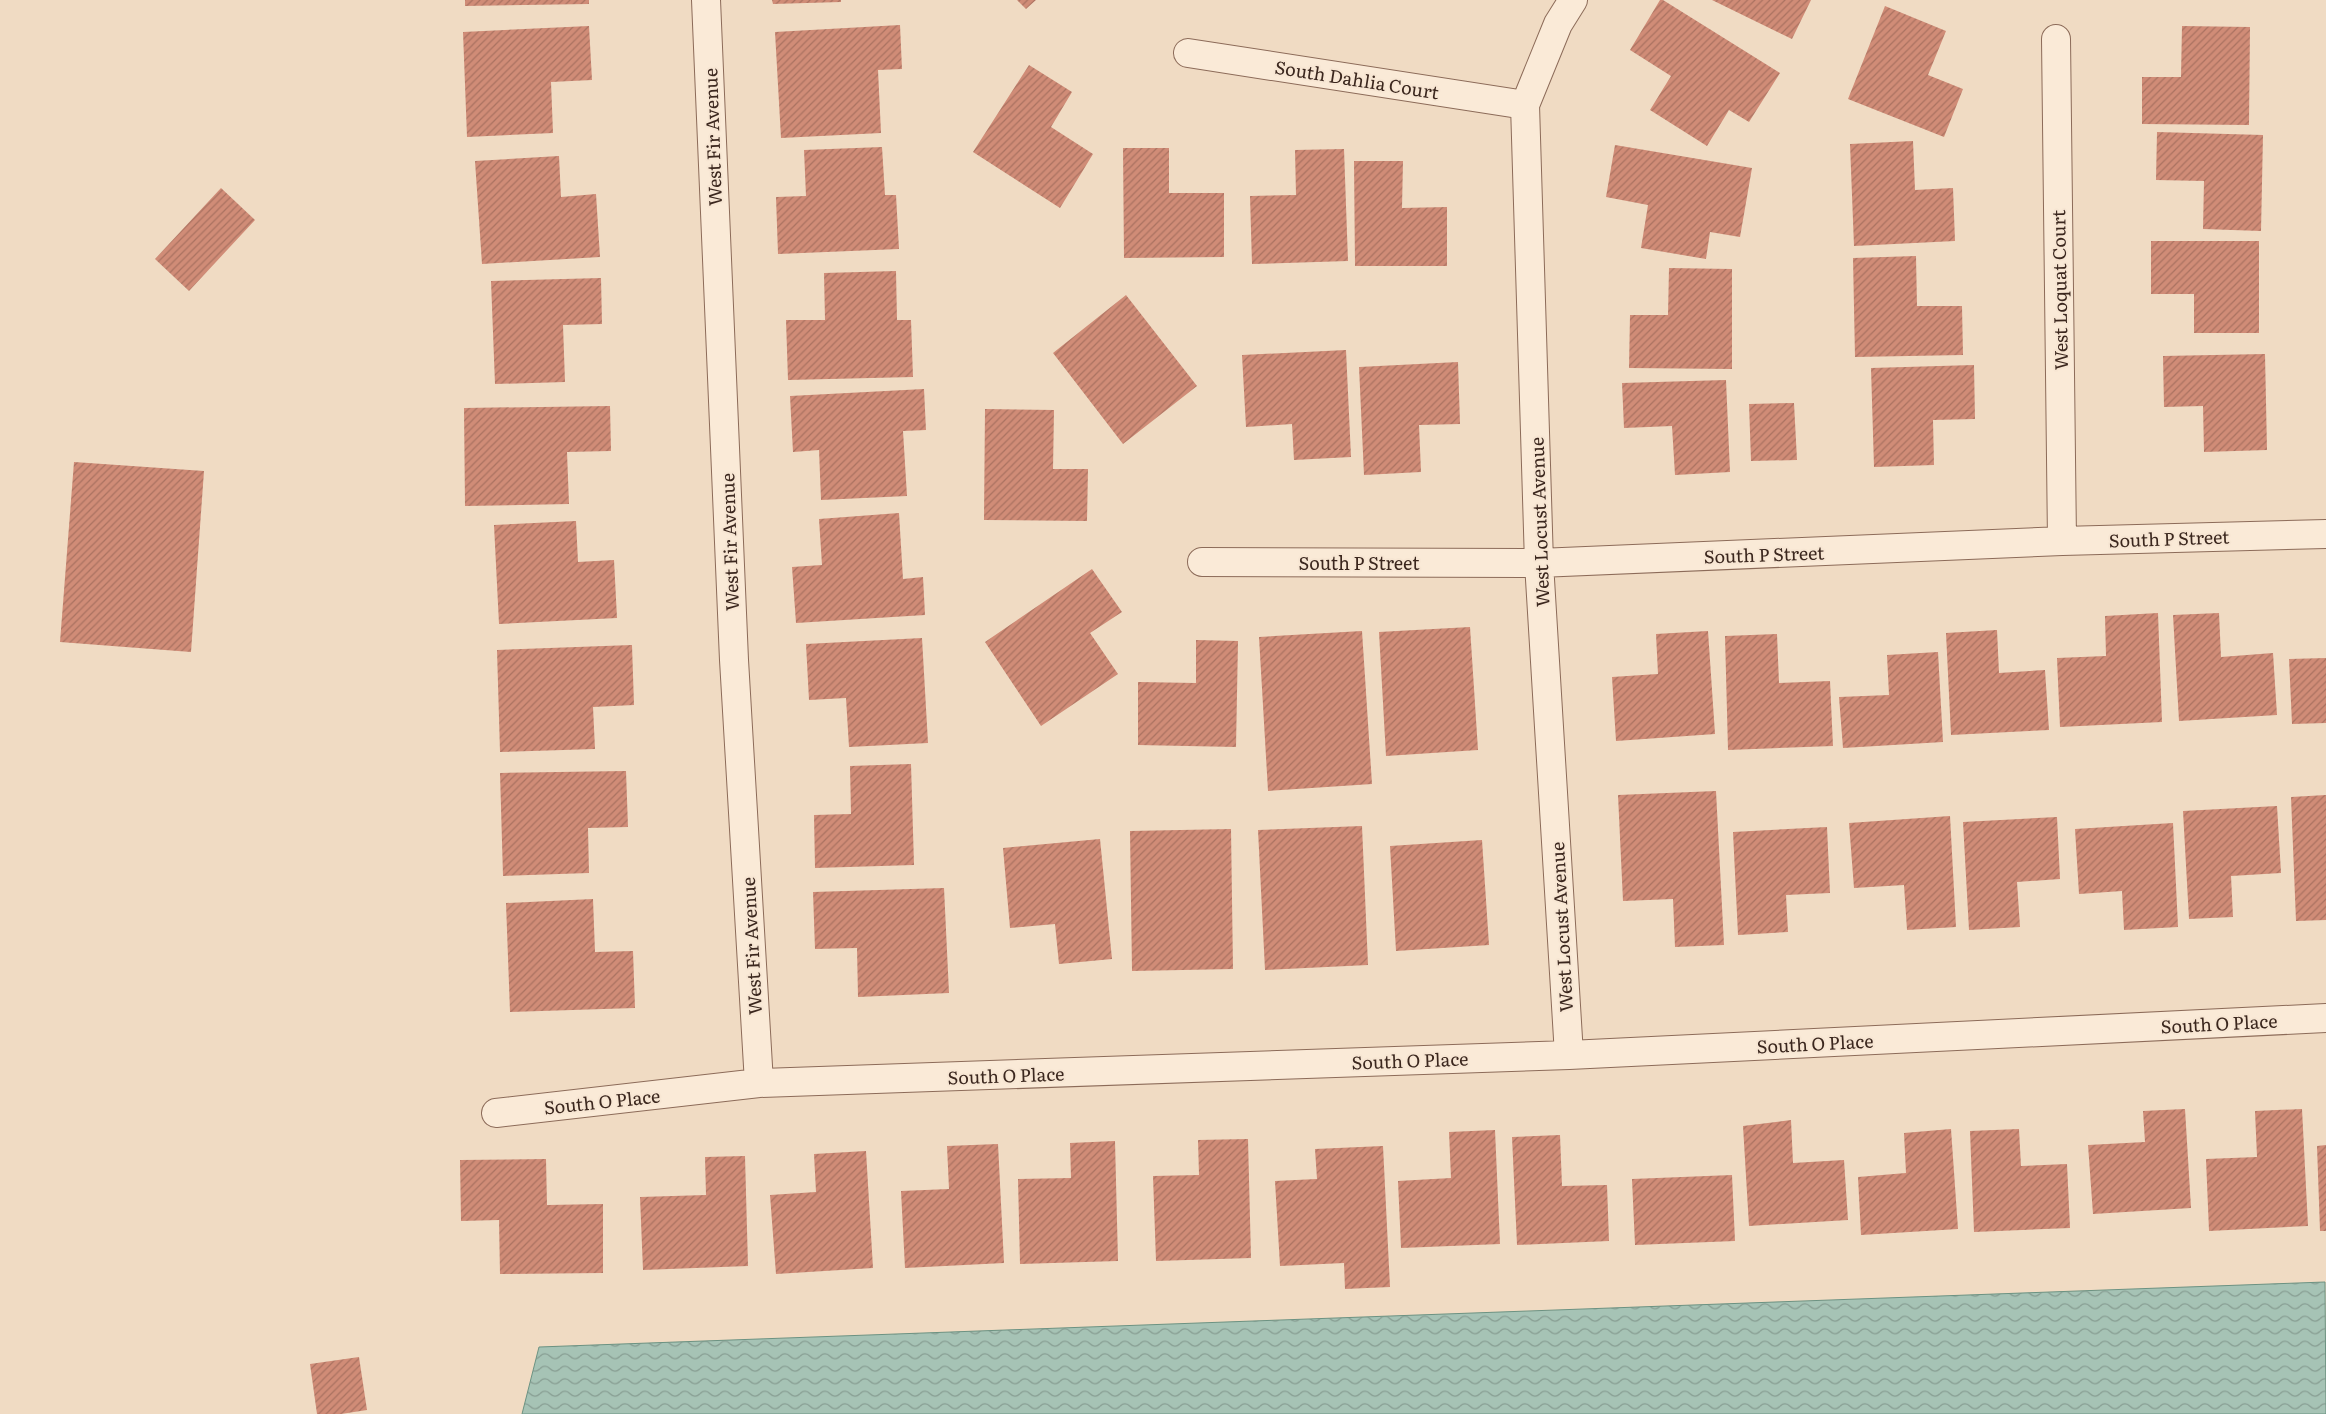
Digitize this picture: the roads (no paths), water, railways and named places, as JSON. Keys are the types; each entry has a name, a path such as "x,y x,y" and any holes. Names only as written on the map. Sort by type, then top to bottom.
{"street":[{"name":"West Fir Avenue","path":"706,0 734,660 759,1083"},
{"name":"West Locust Avenue","path":"1569,1055 1540,563 1525,105 1558,24 1574,0"},
{"name":"West Loquat Court","path":"2056,39 2062,541"},
{"name":"South Dahlia Court","path":"1188,53 1525,105"},
{"name":"South P Street","path":"1202,562 1540,563 2062,541 2326,534"},
{"name":"South O Place","path":"496,1113 759,1083 1569,1055 2326,1018"}],"water":[{"path":"2325,1282 2326,1414 522,1414 539,1347"}]}
